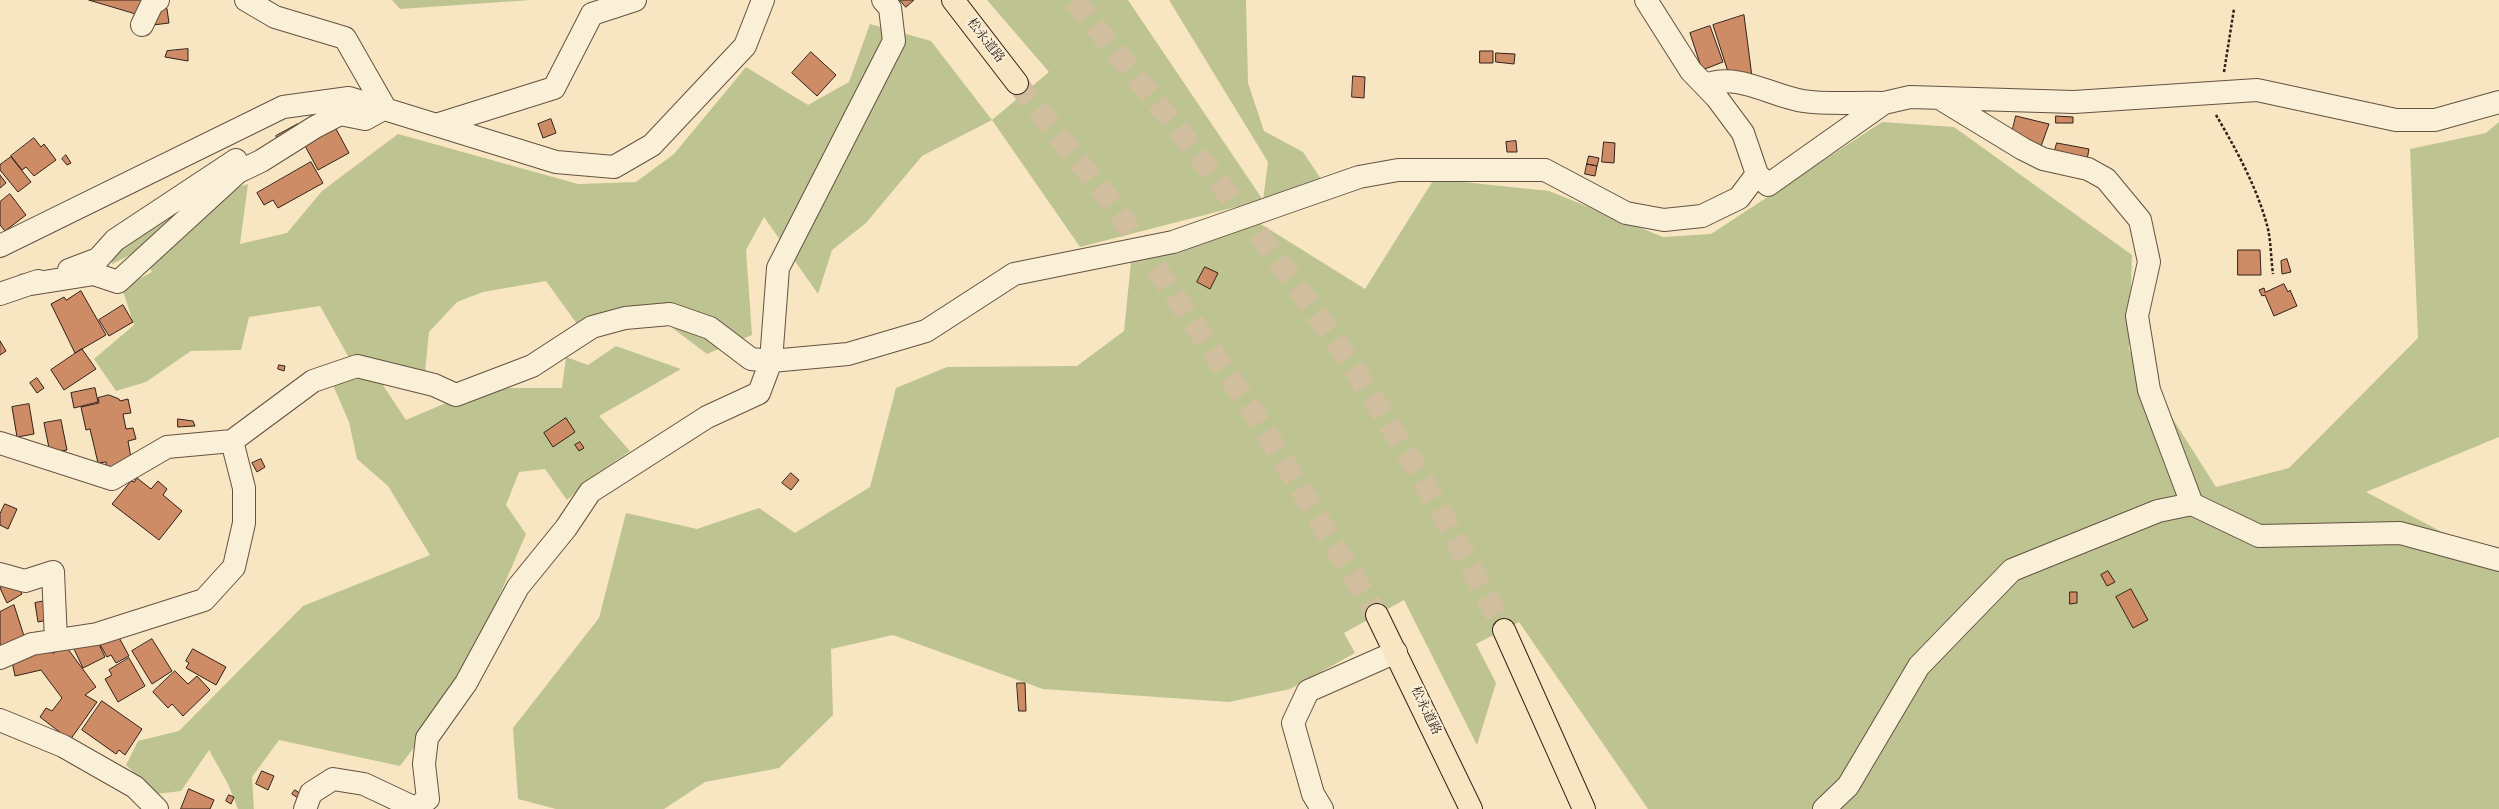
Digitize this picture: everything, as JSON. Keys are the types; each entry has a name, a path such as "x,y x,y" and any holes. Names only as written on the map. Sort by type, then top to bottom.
{"highway":[{"name":"松永道路","path":"953,0 1017,83"},
{"name":"松永道路","path":"1377,615 1471,809"},
{"path":"1504,630 1584,809"}],"street":[{"path":"142,25 152,4 158,0"},
{"path":"246,0 275,17 345,38 385,108"},
{"path":"439,124 554,88 592,14 635,0"},
{"path":"0,246 283,106 349,98 439,124 556,162 614,167 652,145 745,46 763,0"},
{"path":"305,809 311,792 333,780 364,784 415,808 428,799 424,764 427,738 466,683 518,587 566,528 590,492 707,417 759,393 771,361 778,268 894,41 890,8 883,0"},
{"path":"1646,0 1691,71 1744,133 1757,174 1768,185 1884,103"},
{"path":"1705,86 1716,81 1750,85 1803,101 1884,103 1910,97 2074,102 2257,90 2396,120 2435,120 2499,102"},
{"path":"1940,98 2023,149 2044,159 2088,169 2106,179 2140,220 2149,262 2137,316 2149,390 2192,504"},
{"path":"0,294 98,259 115,240 213,175 315,115 313,103"},
{"path":"25,285 94,274 118,282 238,172 261,161 315,127 340,114 365,119 385,108"},
{"path":"0,443 112,479 167,447 232,441 313,381 357,366 434,385 456,395 532,366 592,327 625,318 670,314 710,328 751,359 771,361 848,354 926,331 1014,274 1173,242 1359,177 1398,170 1545,170 1626,213 1664,220 1702,216 1739,198 1757,174"},
{"path":"0,262 37,242 32,230"},
{"path":"0,658 32,644 97,634 204,600 234,567 244,523 244,488 232,441"},
{"path":"1824,809 1848,786 1919,666 2012,570 2158,511 2192,504 2259,536 2400,533 2499,560"},
{"path":"0,574 25,581 53,572 56,640"},
{"path":"1322,809 1313,794 1293,723 1308,691 1396,652"},
{"path":"0,720 63,746 134,787 157,809"}],"path":[{"path":"2234,9 2212,93 2268,229 2273,274"}],"green space":[{"path":"392,0 531,0 400,9"},
{"path":"987,0 1128,0 1263,200 1080,247 992,120 1049,72"},
{"path":"1169,0 1246,0 1248,83 1264,131 1303,152 1321,179 1263,200 1268,162"},
{"path":"870,24 931,41 992,120 922,156 866,223 832,250 818,294 764,217 746,250 752,335 707,354 663,321 577,324 546,281 483,292 457,302 429,332 425,372 348,356 320,306 249,317 241,350 191,351 146,382 116,391 94,359 134,325 122,288 152,272 140,250 112,264 109,251 197,199 248,184 240,244 287,233 322,191 398,134 578,184 636,182 674,154 746,67 808,105 849,82"},
{"path":"1882,122 1954,127 2132,255 2129,350 2216,487 2289,468 2418,338 2410,149 2486,133 2499,122 2499,437 2366,492 2499,562 2499,809 1648,809 1519,622 1476,644 1496,683 1477,745 1404,600 1344,633 1355,653 1290,689 1229,702 1043,689 893,635 831,649 833,715 779,768 705,782 664,809 556,809 518,799 513,728 599,618 626,513 697,529 759,508 795,533 870,487 896,388 947,367 1077,366 1124,331 1131,262 1256,221 1365,289 1434,179 1549,191 1663,237 1711,234"},
{"path":"616,346 681,369 599,416 630,451 598,473 567,500 545,469 519,472 506,505 526,534 469,666 428,729 400,766 279,740 252,777 254,809 238,809 228,784 209,750 181,791 156,794 126,765 138,741 179,731 303,606 430,555 388,486 357,459 349,422 332,383 377,376 406,420 453,400 505,388 562,388 566,357 588,365"}],"building":[{"path":"89,0 150,0 137,14"},
{"path":"900,0 914,0 906,7"},
{"path":"167,9 169,23 153,25 152,10"},
{"path":"1744,15 1752,77 1730,78 1713,25"},
{"path":"1710,26 1723,62 1702,70 1690,33"},
{"path":"188,49 188,61 165,57 167,51"},
{"path":"1480,51 1493,51 1493,63 1480,63"},
{"path":"811,52 836,75 817,96 792,73"},
{"path":"1496,53 1515,54 1514,64 1496,62"},
{"path":"1353,76 1365,77 1364,98 1352,97"},
{"path":"2016,116 2049,124 2040,149 2011,137"},
{"path":"2056,116 2073,117 2073,123 2056,123"},
{"path":"551,119 556,133 543,138 538,124"},
{"path":"298,124 301,129 279,141 276,136"},
{"path":"335,127 349,153 318,170 304,144"},
{"path":"34,138 41,147 44,144 56,160 34,176 26,167 22,170 11,156"},
{"path":"1516,141 1517,152 1507,152 1506,142"},
{"path":"1604,142 1615,143 1614,163 1602,162"},
{"path":"2057,143 2089,149 2087,160 2054,154"},
{"path":"66,155 71,163 67,165 62,159"},
{"path":"1589,156 1599,158 1597,166 1587,164"},
{"path":"11,157 31,182 18,192 0,170 0,165"},
{"path":"311,162 323,183 278,208 273,200 264,205 257,193"},
{"path":"1587,164 1597,166 1595,176 1585,174"},
{"path":"0,175 6,183 0,188"},
{"path":"10,194 26,215 5,231 0,225 0,202"},
{"path":"2238,250 2260,250 2261,275 2238,275"},
{"path":"2287,259 2291,272 2282,274 2281,261"},
{"path":"1205,267 1218,273 1210,289 1197,282"},
{"path":"2284,284 2288,292 2290,290 2297,306 2274,316 2265,295 2262,296 2259,290 2264,288 2265,292"},
{"path":"81,291 106,335 75,353 51,304 64,297 66,300"},
{"path":"123,305 133,322 109,336 99,320"},
{"path":"0,341 6,351 0,355"},
{"path":"82,349 96,369 64,390 51,370"},
{"path":"279,365 285,366 284,371 278,369"},
{"path":"37,378 44,388 37,393 30,383"},
{"path":"95,388 98,402 74,408 71,393"},
{"path":"109,395 119,399 120,401 128,399 131,413 123,414 126,429 133,428 136,439 128,441 131,458 107,470 106,462 98,463 90,429 86,430 81,407 99,403 98,398"},
{"path":"29,404 34,434 17,437 12,407"},
{"path":"566,418 575,432 553,447 544,433"},
{"path":"178,419 193,421 195,426 178,427"},
{"path":"61,420 67,450 50,453 44,423"},
{"path":"580,442 584,448 579,451 575,445"},
{"path":"261,459 265,467 257,472 252,463"},
{"path":"791,473 799,480 791,490 782,483"},
{"path":"137,478 151,489 158,481 167,489 163,495 182,511 159,540 112,504 131,481 134,482"},
{"path":"5,504 17,509 8,529 0,525 0,514"},
{"path":"2108,571 2115,582 2107,586 2101,575"},
{"path":"8,584 17,585 22,594 7,603 0,588"},
{"path":"2131,589 2148,620 2133,628 2116,597"},
{"path":"2070,592 2077,592 2077,603 2070,604"},
{"path":"50,600 53,619 38,622 35,603"},
{"path":"14,605 24,636 0,646 0,612"},
{"path":"115,630 129,656 116,663 111,655 107,657 97,639"},
{"path":"96,638 105,657 83,668 74,649"},
{"path":"152,639 172,671 152,684 132,651"},
{"path":"65,645 96,687 85,695 97,702 70,740 40,717 46,708 52,711 62,698 41,670 15,676 11,657 51,646 53,653"},
{"path":"193,649 226,667 216,685 186,668 189,663 186,661"},
{"path":"129,658 145,686 118,702 105,679 112,675 109,670"},
{"path":"175,671 188,684 197,676 210,690 183,716 172,704 168,708 153,692"},
{"path":"1017,683 1025,683 1026,711 1019,711"},
{"path":"102,701 142,729 125,755 119,750 116,754 82,730"},
{"path":"262,771 274,776 268,790 256,784"},
{"path":"189,789 214,800 210,809 181,809"},
{"path":"295,790 301,794 298,798 292,794"},
{"path":"229,795 234,797 231,804 226,801"}],"tunnel":[{"path":"1074,0 1232,198 1270,249 1343,353 1378,406 1428,488 1504,630"},
{"path":"1017,83 1114,206 1256,416 1377,615"}]}
